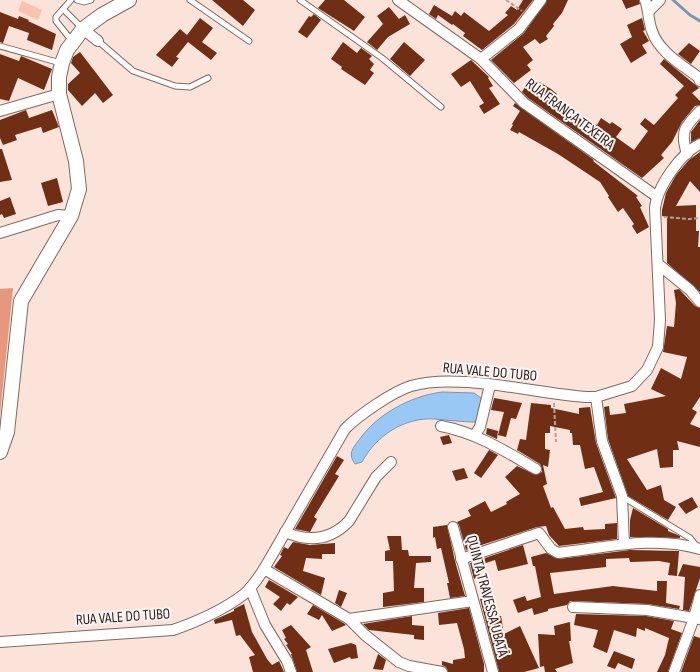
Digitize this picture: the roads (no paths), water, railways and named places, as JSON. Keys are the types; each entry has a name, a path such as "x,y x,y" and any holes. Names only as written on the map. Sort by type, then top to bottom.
{"main road":[{"path":"0,452 7,432 21,301 71,216 79,189 76,161 59,94 59,63 82,29 102,15 129,0"}],"street":[{"name":"RUA FRANÇA TEXEIRA","path":"398,0 481,59 533,110 656,196"},
{"path":"481,59 510,37 530,16 541,0"},
{"path":"645,0 649,11 651,30 662,48 698,77 700,81"},
{"path":"649,11 658,2"},
{"path":"82,29 98,41"},
{"path":"0,111 59,94"},
{"path":"687,154 682,139 684,131 691,120 700,111"},
{"name":"RUA VALE DO TUBO","path":"0,642 173,630 198,620 237,599 250,588 264,569 346,429 357,418 411,386 438,382 596,397 632,386 638,382 651,364 660,339 655,215 656,196 672,170 687,154 700,144"},
{"path":"0,233 58,215 71,216"},
{"path":"658,264 690,290 700,302"},
{"path":"475,435 480,427 490,386"},
{"path":"596,397 602,441 622,496 624,544"},
{"path":"441,426 463,430 475,435 536,470"},
{"path":"285,532 300,539 319,538 343,527 349,521 376,477 391,462"},
{"name":"QUINTA TRAVESSA UBATÃ","path":"453,527 493,672"},
{"path":"461,559 539,533 551,549 558,553 624,544 653,542 699,549"},
{"path":"264,569 349,619 365,635 399,662 409,666 442,672"},
{"path":"250,588 265,625 287,661 291,672"},
{"path":"674,672 697,619 700,596"},
{"path":"349,619 473,601"},
{"path":"573,607 647,610 697,619"}],"lane":[{"path":"71,0 56,17 56,22 72,42"},
{"path":"76,0 84,2 91,0"},
{"path":"190,0 249,41"},
{"path":"300,0 382,58 441,107"},
{"path":"64,9 82,29"},
{"path":"98,41 133,71 175,86 190,87 208,78"},
{"path":"0,46 59,63"},
{"path":"622,496 690,538 699,549"}],"water":[{"path":"442,392 474,393 481,398 481,411 475,422 435,419 412,421 383,436 362,462 355,464 351,454 353,449 366,431 375,422 385,414 407,402 430,394"}],"waterway":[{"path":"673,0 690,15 700,21"}]}
